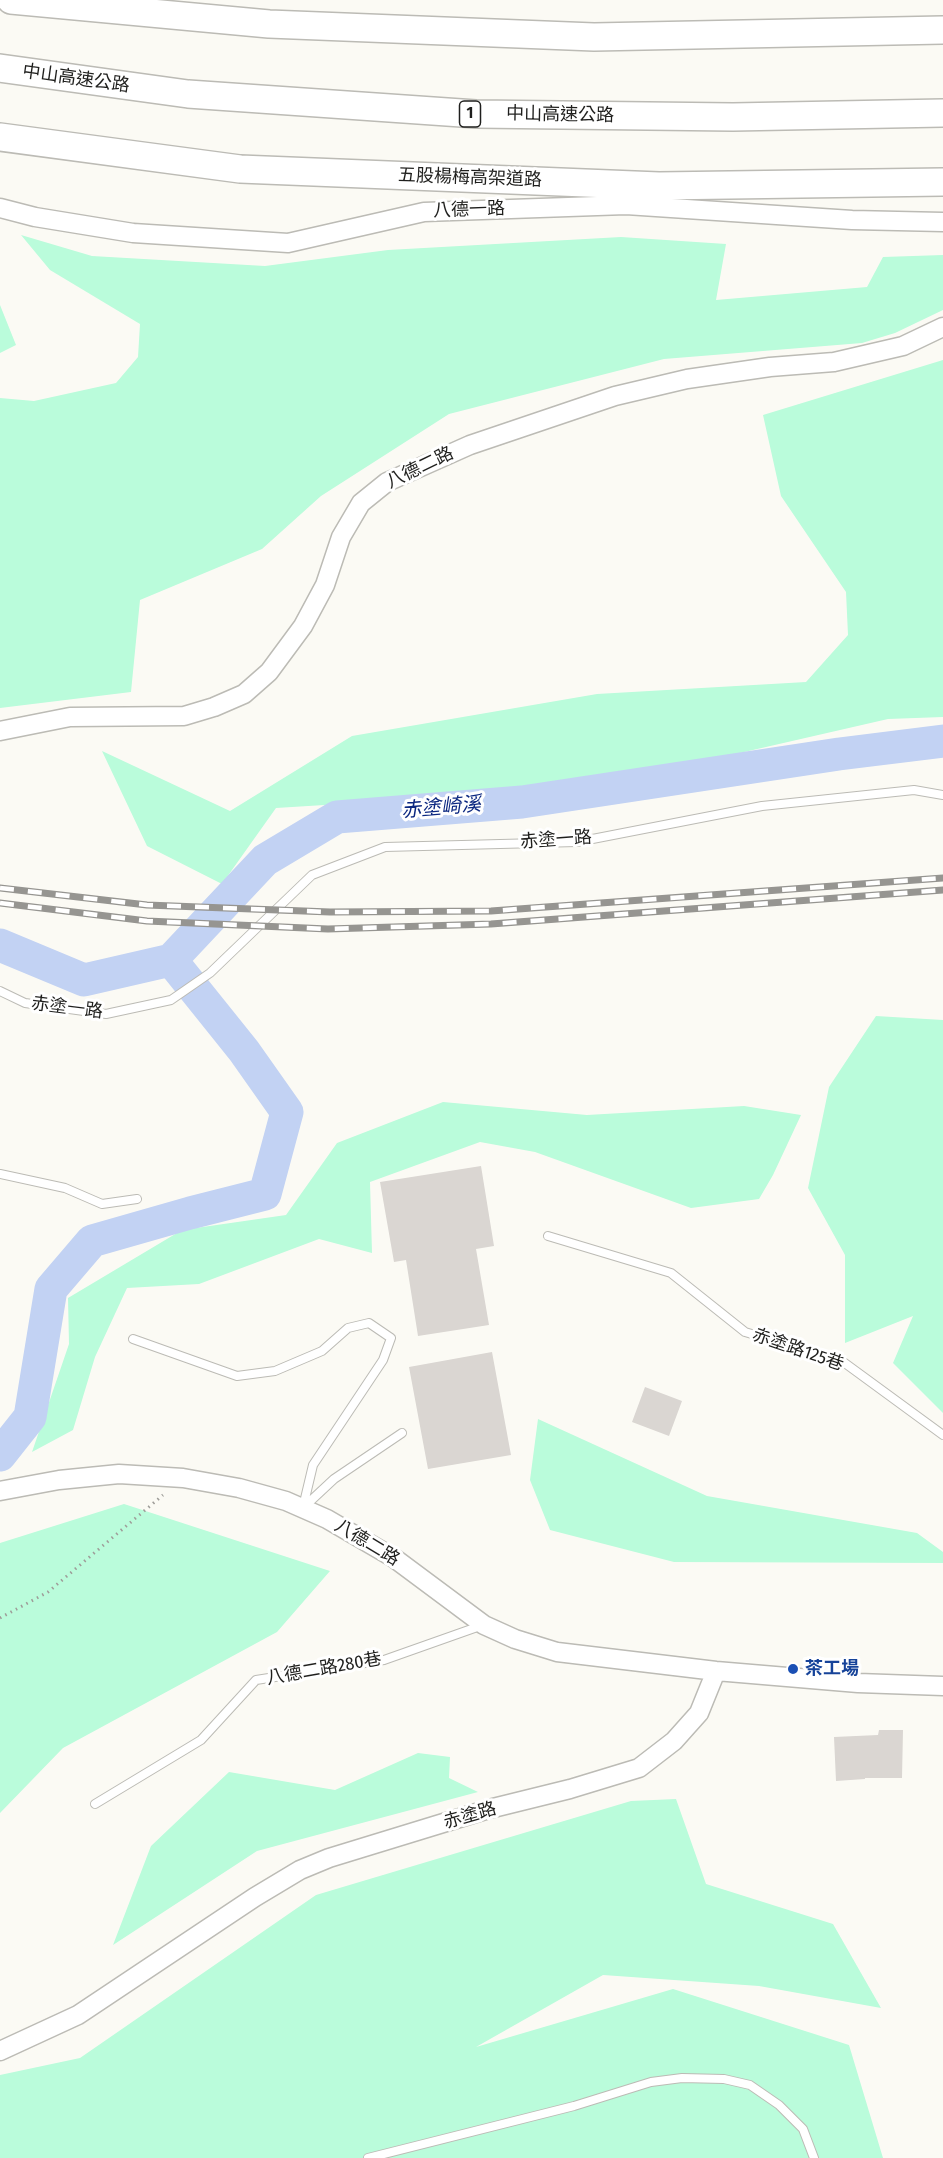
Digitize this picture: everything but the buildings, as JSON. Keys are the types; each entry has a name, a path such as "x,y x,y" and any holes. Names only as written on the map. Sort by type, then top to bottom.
{"highway":[{"path":"11,0 269,24 594,37 943,30"},
{"name":"中山高速公路","path":"0,68 188,94 476,114 733,117 943,113"},
{"name":"五股楊梅高架道路","path":"0,137 240,169 659,186 943,182"}],"street":[{"name":"八德一路","path":"0,208 35,217 133,233 288,243 424,212 626,205 852,220 943,222"},
{"name":"八德二路","path":"0,731 70,717 184,716 214,707 244,694 269,672 303,626 325,585 341,537 361,504 387,482 470,445 615,396 687,379 770,367 834,362 903,346 943,327"},
{"name":"八德二路","path":"0,1491 59,1480 119,1474 183,1478 239,1488 286,1501 327,1519 394,1558 484,1624 515,1640 557,1652 716,1671"},
{"path":"716,1671 858,1683 943,1686"},
{"name":"赤塗路","path":"0,2051 78,2015 255,1897 300,1870 329,1858 489,1809 570,1789 639,1768 674,1741 699,1713 716,1671"}],"lane":[{"name":"赤塗一路","path":"0,991 25,1004 106,1014 171,1000 210,973 312,875 385,847 577,842 762,806 914,790 943,795"},
{"path":"0,1174 65,1188 102,1204 137,1199"},
{"name":"赤塗路125巷","path":"548,1236 672,1273 746,1332 842,1361 943,1435"},
{"path":"133,1339 237,1376 275,1371 322,1351 348,1328 369,1323 391,1338 383,1360 313,1466 303,1508"},
{"path":"303,1508 334,1479 402,1433"},
{"name":"八德二路280巷","path":"95,1804 201,1740 256,1680 384,1660 484,1624"},
{"path":"368,2158 574,2106 651,2082 682,2078 724,2079 750,2085 779,2104 803,2129 814,2158"}],"path":[{"path":"0,1618 48,1592 183,1478"}],"green space":[{"path":"21,235 92,256 265,266 388,250 621,237 726,244 716,300 867,287 883,257 943,255 943,310 895,333 862,343 664,359 449,414 321,496 262,549 140,600 131,692 0,708 0,398 34,401 116,383 138,357 140,324 50,270"},
{"path":"0,305 16,345 0,353"},
{"path":"943,360 943,717 888,719 583,789 276,808 222,884 147,846 102,751 230,811 352,736 597,694 806,682 848,635 846,592 781,496 763,415"},
{"path":"876,1016 943,1020 943,1413 893,1363 913,1316 845,1343 845,1255 808,1188 829,1087"},
{"path":"443,1102 587,1115 744,1106 801,1115 759,1199 691,1208 535,1152 480,1142 370,1182 372,1253 319,1239 199,1284 127,1288 95,1357 73,1430 32,1452 69,1344 68,1298 182,1230 286,1215 337,1143"},
{"path":"538,1419 707,1496 917,1533 943,1552 943,1563 674,1562 550,1530 530,1480"},
{"path":"124,1504 330,1571 277,1632 63,1748 0,1813 0,1543"},
{"path":"418,1753 450,1757 449,1778 478,1792 257,1851 113,1945 151,1846 229,1772 335,1790"},
{"path":"676,1799 706,1884 833,1924 881,2008 759,1986 603,1975 476,2047 673,1989 849,2045 883,2158 0,2158 0,2075 80,2058 316,1895 631,1801"}],"waterway":[{"name":"赤塗崎溪","path":"0,945 84,980 171,960 265,860 337,817 522,802 839,754 943,741"},
{"path":"0,1455 30,1417 51,1289 92,1241 265,1194 287,1112 244,1051 171,960"}],"railway":[{"path":"0,888 147,905 330,912 491,911 943,878"},
{"path":"0,903 147,921 328,929 491,924 943,890"}],"place":[{"name":"茶工場","path":"793,1669"}]}
